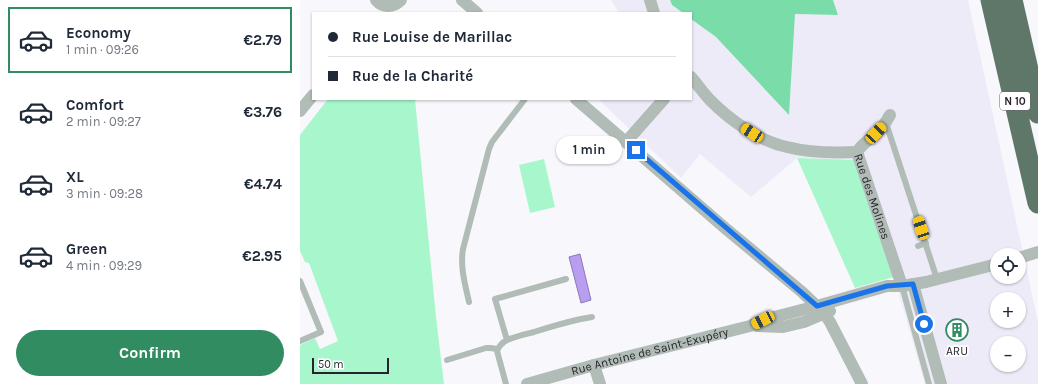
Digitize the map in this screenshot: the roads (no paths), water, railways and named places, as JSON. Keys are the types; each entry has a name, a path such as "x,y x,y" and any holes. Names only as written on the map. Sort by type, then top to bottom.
{"highway":[{"name":"N 10","path":"991,0 1038,203"},
{"name":"N 10","path":"1012,0 1038,113"}],"street":[{"path":"378,6 390,6 401,0"},
{"path":"462,0 476,12"},
{"path":"650,0 654,12"},
{"name":"Rue des Molines","path":"692,78 710,100 727,115 752,133 775,144 814,152 857,152 907,285 941,384"},
{"path":"577,100 821,310 830,322 862,384"},
{"path":"626,142 663,100"},
{"path":"857,152 888,119"},
{"path":"1026,256 1038,252"},
{"name":"Rue Antoine de Saint-Exupéry","path":"527,384 594,365 750,326 763,320 821,310 887,286 907,285 990,266"},
{"path":"594,365 600,384"}],"lane":[{"path":"469,302 461,258 462,249 489,149 492,142 524,100"},
{"path":"888,119 937,279"},
{"path":"918,246 926,244"},
{"path":"507,340 495,299 566,279"},
{"path":"300,281 321,332 300,341"},
{"path":"907,285 929,384"},
{"path":"506,384 497,351 507,340 578,319 592,317"},
{"path":"447,360 486,348 498,349"}],"place":[{"name":"ARU","path":"957,330"}]}
